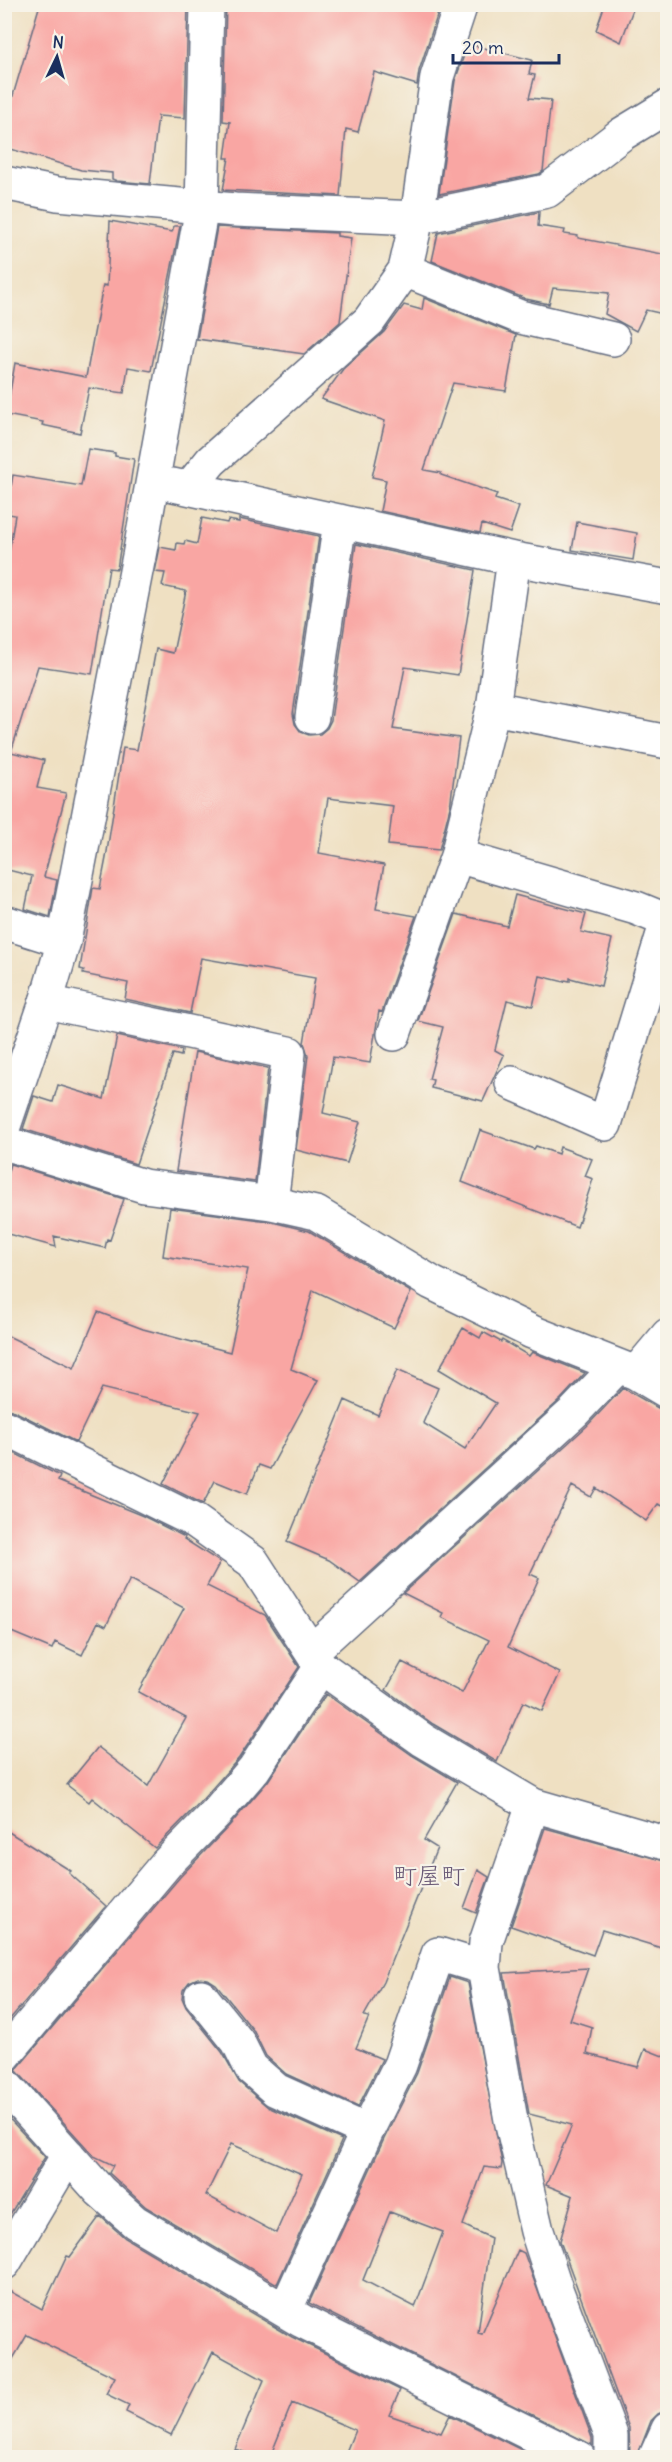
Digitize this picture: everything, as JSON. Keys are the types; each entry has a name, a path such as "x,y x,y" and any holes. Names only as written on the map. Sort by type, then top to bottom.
{"street":[{"path":"4,1126 64,941 153,482 202,207 207,4"},
{"path":"190,487 212,461 369,321 405,270 417,218 437,77 461,4"},
{"path":"4,183 58,194 202,207 417,218 547,191 622,134 668,106"},
{"path":"405,270 520,317 613,339"},
{"path":"153,482 190,487 514,559 668,587"},
{"path":"312,717 340,520"},
{"path":"394,1034 458,856 493,708 514,559"},
{"path":"493,708 668,742"},
{"path":"458,856 636,908 667,921 605,1124 512,1083"},
{"path":"4,922 64,941"},
{"path":"46,1002 289,1053 272,1203"},
{"path":"4,1143 144,1186 272,1203 316,1213 432,1283 532,1332 627,1370 668,1392"},
{"path":"4,2056 166,1864 216,1813 254,1769 316,1659 565,1420 668,1335"},
{"path":"4,1427 195,1521 253,1562 316,1659 423,1740 533,1805 668,1844"},
{"path":"533,1805 486,1942 484,1968 511,2120 537,2231 556,2289 611,2435 610,2457"},
{"path":"285,2311 367,2131 400,2065 438,1954 484,1968"},
{"path":"201,1996 238,2042 251,2068 276,2090 367,2131"},
{"path":"4,2084 100,2191 135,2222 302,2321 579,2457"},
{"path":"4,2263 68,2155"},
{"path":"655,2457 668,2429"}],"building":[{"path":"40,4 188,4 185,118 158,116 150,184 117,181 112,179 112,173 81,170 4,147 4,126"},
{"path":"226,4 441,4 419,71 417,85 374,72 358,132 346,129 340,196 223,190 229,158 225,158 230,122 223,121"},
{"path":"605,4 635,4 621,42 596,30"},
{"path":"468,44 532,60 529,74 535,75 529,98 551,100 543,171 539,174 439,194 455,81"},
{"path":"539,212 538,226 565,230 564,234 578,236 578,238 668,255 668,315 646,310 636,331 605,314 609,293 553,288 549,304 526,299 432,261 438,233"},
{"path":"110,221 172,232 174,226 180,226 151,371 128,367 124,393 89,388 80,433 42,425 43,422 6,415 15,363 86,377 103,285 107,286"},
{"path":"217,227 337,233 337,236 351,238 340,322 304,354 197,339"},
{"path":"424,298 516,335 506,391 453,383 424,470 441,473 441,475 497,494 495,499 519,507 510,533 482,524 480,533 380,511 386,480 372,477 385,421 321,399 343,369 384,332 404,305 422,310"},
{"path":"88,449 115,453 115,456 134,459 117,569 109,568 92,674 38,666 11,752 44,760 37,788 66,793 44,877 57,880 50,917 25,909 32,876 4,869 4,584 15,515 9,514 10,511 7,510 13,475 81,486"},
{"path":"202,518 227,523 228,520 239,522 239,519 319,536 293,714 295,724 301,732 309,735 320,734 331,720 356,544 475,570 458,675 405,667 393,729 459,738 450,807 439,850 388,845 393,806 328,798 319,853 384,865 376,909 416,916 382,1012 379,1011 370,1063 333,1057 323,1113 360,1122 347,1163 296,1150 308,1055 304,1043 315,978 201,958 190,1013 125,999 128,983 83,974 84,970 80,969 93,888 100,889 123,748 137,750 156,649 173,653 186,591 162,586 165,573 155,572 160,547 176,550 177,543 184,544 185,541 197,544"},
{"path":"577,522 637,533 633,560 572,550"},
{"path":"515,895 586,914 581,932 612,939 601,986 570,978 570,981 565,980 564,982 540,976 533,1006 507,1000 495,1050 504,1055 483,1101 431,1088 433,1080 429,1079 443,1027 418,1021 456,914 507,926"},
{"path":"117,1036 182,1050 181,1056 173,1054 136,1164 23,1129 34,1096 53,1102 58,1085 104,1099"},
{"path":"195,1052 268,1068 255,1182 176,1171"},
{"path":"480,1130 534,1149 536,1146 558,1154 560,1147 592,1159 585,1176 593,1179 577,1227 462,1182"},
{"path":"10,1164 124,1199 105,1248 54,1236 56,1247 4,1233 4,1185"},
{"path":"170,1208 268,1221 309,1231 411,1292 394,1328 313,1290 291,1369 318,1380 270,1469 259,1465 247,1494 215,1481 203,1504 163,1484 200,1412 102,1388 76,1442 12,1410 4,1409 4,1334 74,1368 98,1312 143,1329 230,1352 248,1269 163,1256"},
{"path":"463,1328 480,1338 483,1332 529,1356 532,1352 585,1373 561,1399 360,1582 329,1560 287,1542 345,1400 378,1415 397,1370 438,1388 423,1423 465,1449 496,1403 439,1369"},
{"path":"623,1388 658,1408 668,1411 668,1508 658,1504 646,1521 596,1488 591,1497 572,1486 530,1574 539,1578 508,1647 560,1673 542,1711 523,1702 497,1762 433,1724 386,1690 402,1662 462,1693 489,1640 441,1617 443,1613 403,1593 587,1426"},
{"path":"4,1448 60,1476 58,1481 143,1516 185,1537 184,1539 220,1562 207,1586 265,1615 299,1667 239,1758 155,1848 92,1798 89,1802 67,1785 98,1747 148,1786 186,1718 138,1692 184,1608 130,1579 106,1626 98,1622 82,1655 55,1642 52,1649 4,1629"},
{"path":"326,1694 412,1755 457,1782 424,1840 437,1848 383,1982 364,2016 369,2017 356,2048 382,2059 358,2107 286,2074 266,2056 253,2030 216,1984 208,1979 198,1978 189,1982 183,1990 182,1998 186,2007 222,2052 239,2082 268,2107 342,2140 277,2284 146,2207 109,2173 113,2165 94,2156 16,2070 180,1877 268,1781","holes":["231,2144 302,2174 276,2233 206,2195"]},
{"path":"545,1828 668,1862 668,1950 602,1930 593,1955 511,1926"},
{"path":"4,1829 71,1871 69,1873 106,1906 4,2026"},
{"path":"478,1870 489,1877 476,1913 464,1908"},
{"path":"588,1968 570,2020 592,2027 587,2054 638,2067 645,2049 668,2058 668,2410 658,2414 651,2421 637,2457 630,2457 629,2428 560,2241 573,2196 546,2185 572,2125 529,2114 504,1973"},
{"path":"450,1977 468,1983 502,2163 501,2169 484,2167 463,2225 491,2238 478,2333 482,2334 518,2250 524,2253 592,2438 592,2445 309,2303 384,2139 417,2073","holes":["390,2212 443,2232 415,2307 363,2280"]},
{"path":"4,2113 45,2157 4,2224"},
{"path":"100,2216 125,2238 292,2337 400,2390 389,2415 441,2433 450,2415 536,2457 344,2457 355,2430 292,2403 270,2457 257,2457 235,2449 264,2380 213,2352 171,2435 126,2412 129,2405 106,2394 115,2377 27,2335 4,2374 4,2288 42,2309 67,2256 70,2257"}],"district":[{"name":"町屋町","path":"429,1875"}]}
